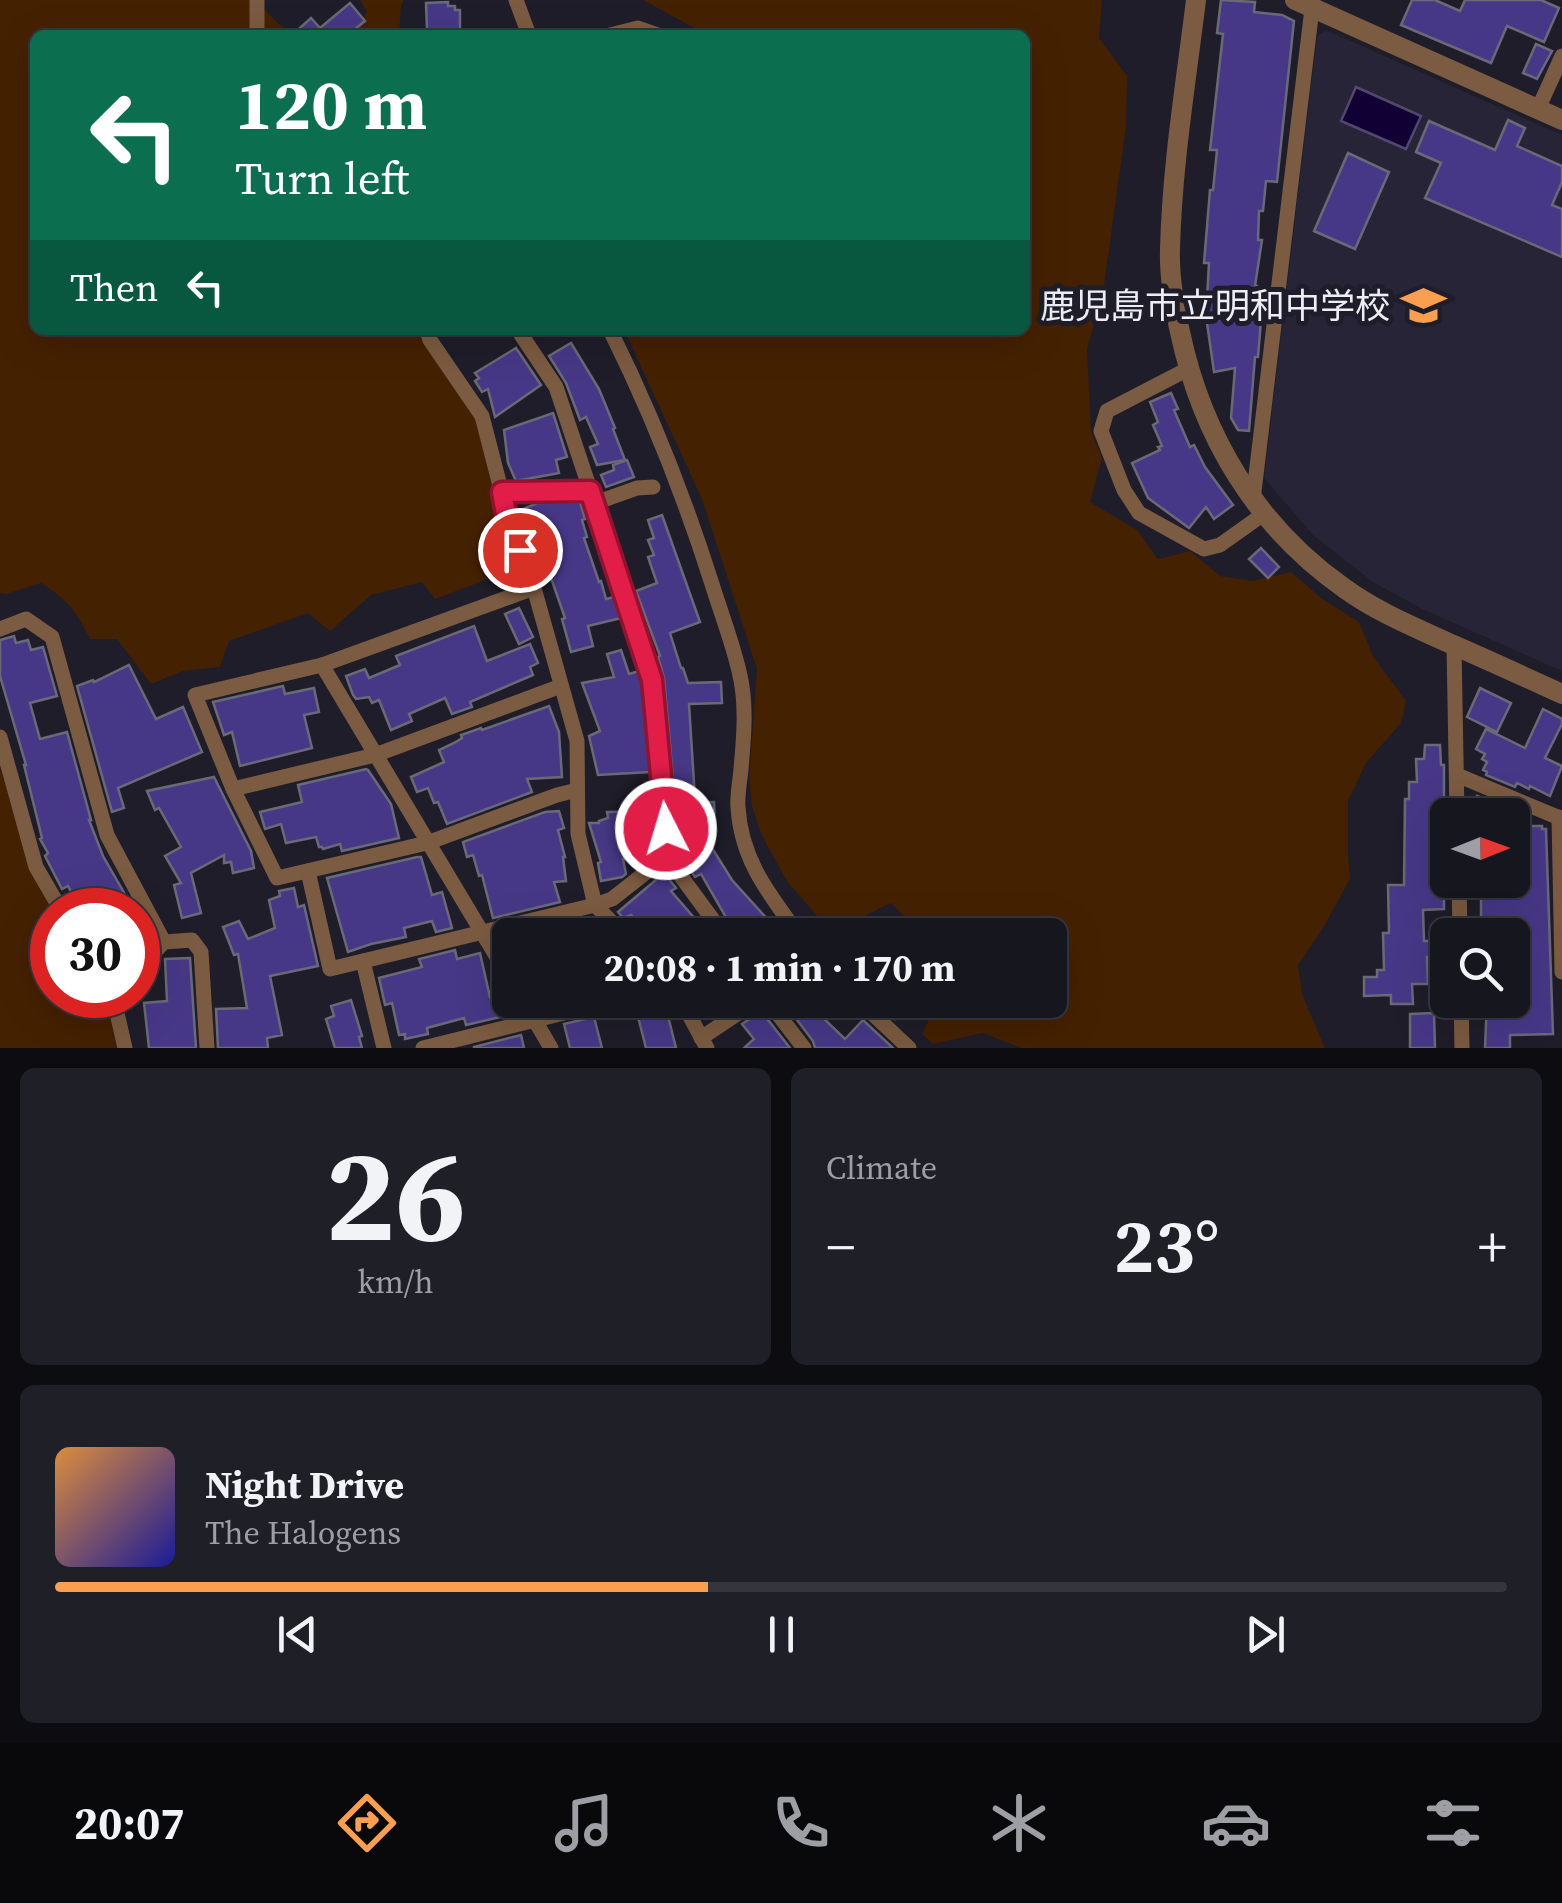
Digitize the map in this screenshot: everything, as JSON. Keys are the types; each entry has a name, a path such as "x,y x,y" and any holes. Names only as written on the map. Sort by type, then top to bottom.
{"street":[{"path":"257,30 258,0"},
{"path":"516,0 527,30"},
{"path":"1196,0 1170,253 1174,306 1200,408 1232,469 1259,507 1306,559 1346,590 1394,619 1562,694"},
{"path":"1188,370 1107,411 1100,431 1124,490 1139,513 1204,548 1220,545 1259,507 1307,3 1562,120"},
{"path":"1538,109 1562,56"},
{"path":"428,335 482,416 506,514 534,588 577,741 578,834 595,905 608,918"},
{"path":"521,335 556,387 652,680 668,860 711,918"},
{"path":"612,335 658,431 739,669 744,694 738,805 742,832 750,864 786,918"},
{"path":"502,492 592,497 653,487"},
{"path":"534,588 322,666 195,695 233,789 277,878 427,843 577,790"},
{"path":"0,629 26,618 52,637 107,836 164,942"},
{"path":"1454,645 1458,798"},
{"path":"322,666 492,949"},
{"path":"233,789 375,755 562,686"},
{"path":"0,737 36,868 48,888"},
{"path":"1457,775 1560,818 1562,972"},
{"path":"308,870 330,969 595,905 612,899 658,863 668,860"},
{"path":"160,946 164,942 192,940 201,952 207,1048"},
{"path":"362,961 384,1048"},
{"path":"119,1018 124,1048"},
{"path":"423,1048 542,1018"},
{"path":"691,1018 704,1043 735,1018"},
{"path":"781,1018 804,1048"},
{"path":"877,1018 909,1048"},
{"path":"1461,1018 1462,1048"},
{"path":"534,1020 552,1048"}],"shaded area":[{"path":"0,0 255,0 285,30 30,30 30,335 427,335 476,417 520,567 435,599 422,582 371,595 330,631 308,613 229,641 220,667 183,671 151,684 117,639 90,639 70,607 41,583 0,593"},
{"path":"360,0 404,0 399,30 353,30 367,12"},
{"path":"643,0 1102,0 1099,38 1127,76 1126,126 1103,293 1087,349 1091,431 1102,458 1090,502 1137,530 1158,559 1190,551 1220,576 1253,581 1291,572 1321,598 1359,622 1373,656 1406,701 1401,723 1366,763 1348,801 1350,879 1298,965 1302,994 1325,1048 1021,1048 983,1033 933,1044 922,1034 930,1018 1067,1018 1067,918 906,918 891,903 860,918 819,918 787,881 762,836 752,806 749,779 757,669 702,499 626,335 1030,335 1030,30 698,30"},
{"name":"鹿児島市立明和中学校","path":"1326,30 1562,135 1562,671 1422,609 1373,582 1313,535 1264,478 1317,36"},
{"path":"1356,87 1421,116 1406,149 1341,121"},
{"path":"0,768 31,872 40,888 30,888 30,1018 110,1018 117,1048 0,1048"}],"building":[{"path":"1221,0 1255,2 1254,12 1282,15 1294,21 1277,182 1266,181 1263,211 1259,211 1258,240 1262,240 1255,307 1262,308 1249,431 1238,430 1231,418 1235,368 1214,372 1206,316 1209,263 1204,263 1217,150 1210,150 1223,34 1217,33"},
{"path":"1412,0 1435,0 1460,11 1465,0 1541,0 1559,8 1544,42 1507,26 1491,63 1401,25"},
{"path":"448,2 448,6 460,10 460,30 427,30 426,3"},
{"path":"350,3 365,21 354,30 298,30 311,18 320,28"},
{"path":"1536,44 1552,51 1537,79 1523,73"},
{"path":"1508,120 1525,128 1517,146 1562,166 1562,182 1552,205 1562,209 1562,257 1425,198 1441,163 1416,152 1429,121 1495,150"},
{"path":"1348,153 1389,172 1355,249 1314,231"},
{"path":"571,343 599,389 625,460 597,465 590,447 598,444 586,417 580,420 566,383 549,356"},
{"path":"516,348 541,385 495,417 488,389 482,392 475,373"},
{"path":"1171,393 1190,447 1194,445 1233,505 1214,519 1206,507 1189,528 1148,498 1132,463 1160,450 1158,447 1162,446 1153,425 1158,422 1150,402"},
{"path":"553,413 567,457 556,460 559,473 516,481 508,463 504,430"},
{"path":"627,460 634,477 606,487 601,475"},
{"path":"580,502 587,537 584,538 599,582 606,599 614,597 621,618 588,626 593,646 571,652 562,619 565,618 550,575 519,511 537,503"},
{"path":"662,515 700,622 670,633 681,668 688,683 721,682 722,703 689,704 695,799 675,801 660,656 636,591 657,583 648,557 654,555 648,540 654,538 648,520"},
{"path":"1261,548 1279,567 1268,578 1249,559"},
{"path":"519,608 533,637 519,644 505,614"},
{"path":"474,626 487,661 530,644 538,663 530,667 533,675 470,702 472,707 452,714 445,698 409,714 412,721 391,730 379,700 372,703 369,697 356,699 353,695 346,676 365,669 369,678 400,665 396,656"},
{"path":"14,636 16,643 28,640 31,650 43,647 57,696 30,703 40,739 67,732 89,820 121,888 61,888 45,856 48,853 40,839 26,765 0,676 0,640"},
{"path":"621,650 629,674 639,671 642,681 650,772 598,775 589,736 600,731 582,683 614,677 607,654"},
{"path":"129,665 156,719 183,707 202,752 118,788 124,808 112,812 77,686"},
{"path":"283,686 285,694 314,688 319,712 304,715 312,748 240,766 232,732 224,735 213,702"},
{"path":"1480,688 1511,703 1497,732 1467,717"},
{"path":"549,706 559,732 562,777 527,779 532,792 447,824 428,788 417,792 411,777 444,762 439,750 462,738 461,735"},
{"path":"1543,709 1562,719 1545,758 1562,766 1550,796 1530,786 1529,789 1517,783 1515,787 1486,775 1483,770 1487,762 1482,759 1485,754 1476,749 1486,729 1525,748"},
{"path":"1425,745 1440,745 1444,798 1430,798 1430,898 1444,898 1444,909 1423,910 1424,941 1430,941 1428,984 1412,984 1413,1004 1391,1004 1391,995 1364,996 1364,977 1377,977 1377,970 1384,970 1383,933 1389,933 1388,885 1404,885 1405,799 1409,799 1409,782 1417,782 1416,759 1424,759"},
{"path":"366,769 391,804 399,838 342,851 340,844 319,847 316,837 286,843 281,824 265,829 260,812 302,802 298,785"},
{"path":"214,777 251,851 254,868 233,873 231,862 224,863 224,855 191,873 201,913 182,918 174,885 181,883 165,856 181,847 159,808 155,810 147,791"},
{"path":"714,802 712,848 732,880 766,918 726,918 701,874 695,877 680,856 678,834 684,834 684,803"},
{"path":"559,811 564,828 558,830 566,881 554,882 560,902 493,918 482,875 479,876 473,855 467,857 463,842 545,812"},
{"path":"644,811 645,834 655,834 657,852 645,859 623,859 626,874 601,881 601,862 589,823 608,818 607,812"},
{"path":"1530,826 1542,826 1546,829 1553,1034 1510,1035 1510,1048 1485,1048 1486,1018 1530,1018 1530,918 1481,918 1481,898 1530,898"},
{"path":"421,857 432,895 442,892 452,928 436,932 432,921 404,928 406,937 348,952 327,878"},
{"path":"664,873 676,888 671,891 694,918 631,915 623,918 618,912"},
{"path":"294,888 298,907 304,905 318,966 270,976 282,1035 267,1038 268,1048 218,1048 216,1009 247,1008 238,954 234,955 223,927 239,921 248,939 275,928 269,900 280,896 279,891"},
{"path":"455,950 457,959 480,953 492,997 492,1018 496,1018 466,1025 464,1018 427,1028 428,1034 405,1039 405,1034 399,1035 392,1003 385,1005 379,978 422,967 419,959"},
{"path":"190,958 196,1048 149,1048 146,1018 160,1018 160,1002 167,1001 165,959"},
{"path":"351,1000 362,1048 335,1048 326,1019 334,1016 331,1006"},
{"path":"1430,1013 1430,1018 1434,1018 1435,1048 1410,1048 1410,1014"},
{"path":"594,1018 602,1048 570,1048 564,1024"},
{"path":"638,1018 668,1018 676,1048 646,1048"},
{"path":"751,1018 767,1018 790,1048 744,1048 754,1039 742,1024"},
{"path":"796,1018 823,1018 845,1039 863,1020 893,1048 815,1048"},
{"path":"521,1035 524,1048 474,1048 474,1047"}],"place":[{"name":"鹿児島市立明和中学校","path":"1423,306"}],"route":[{"path":"520,550 502,492 590,491 652,680 666,829"}]}
